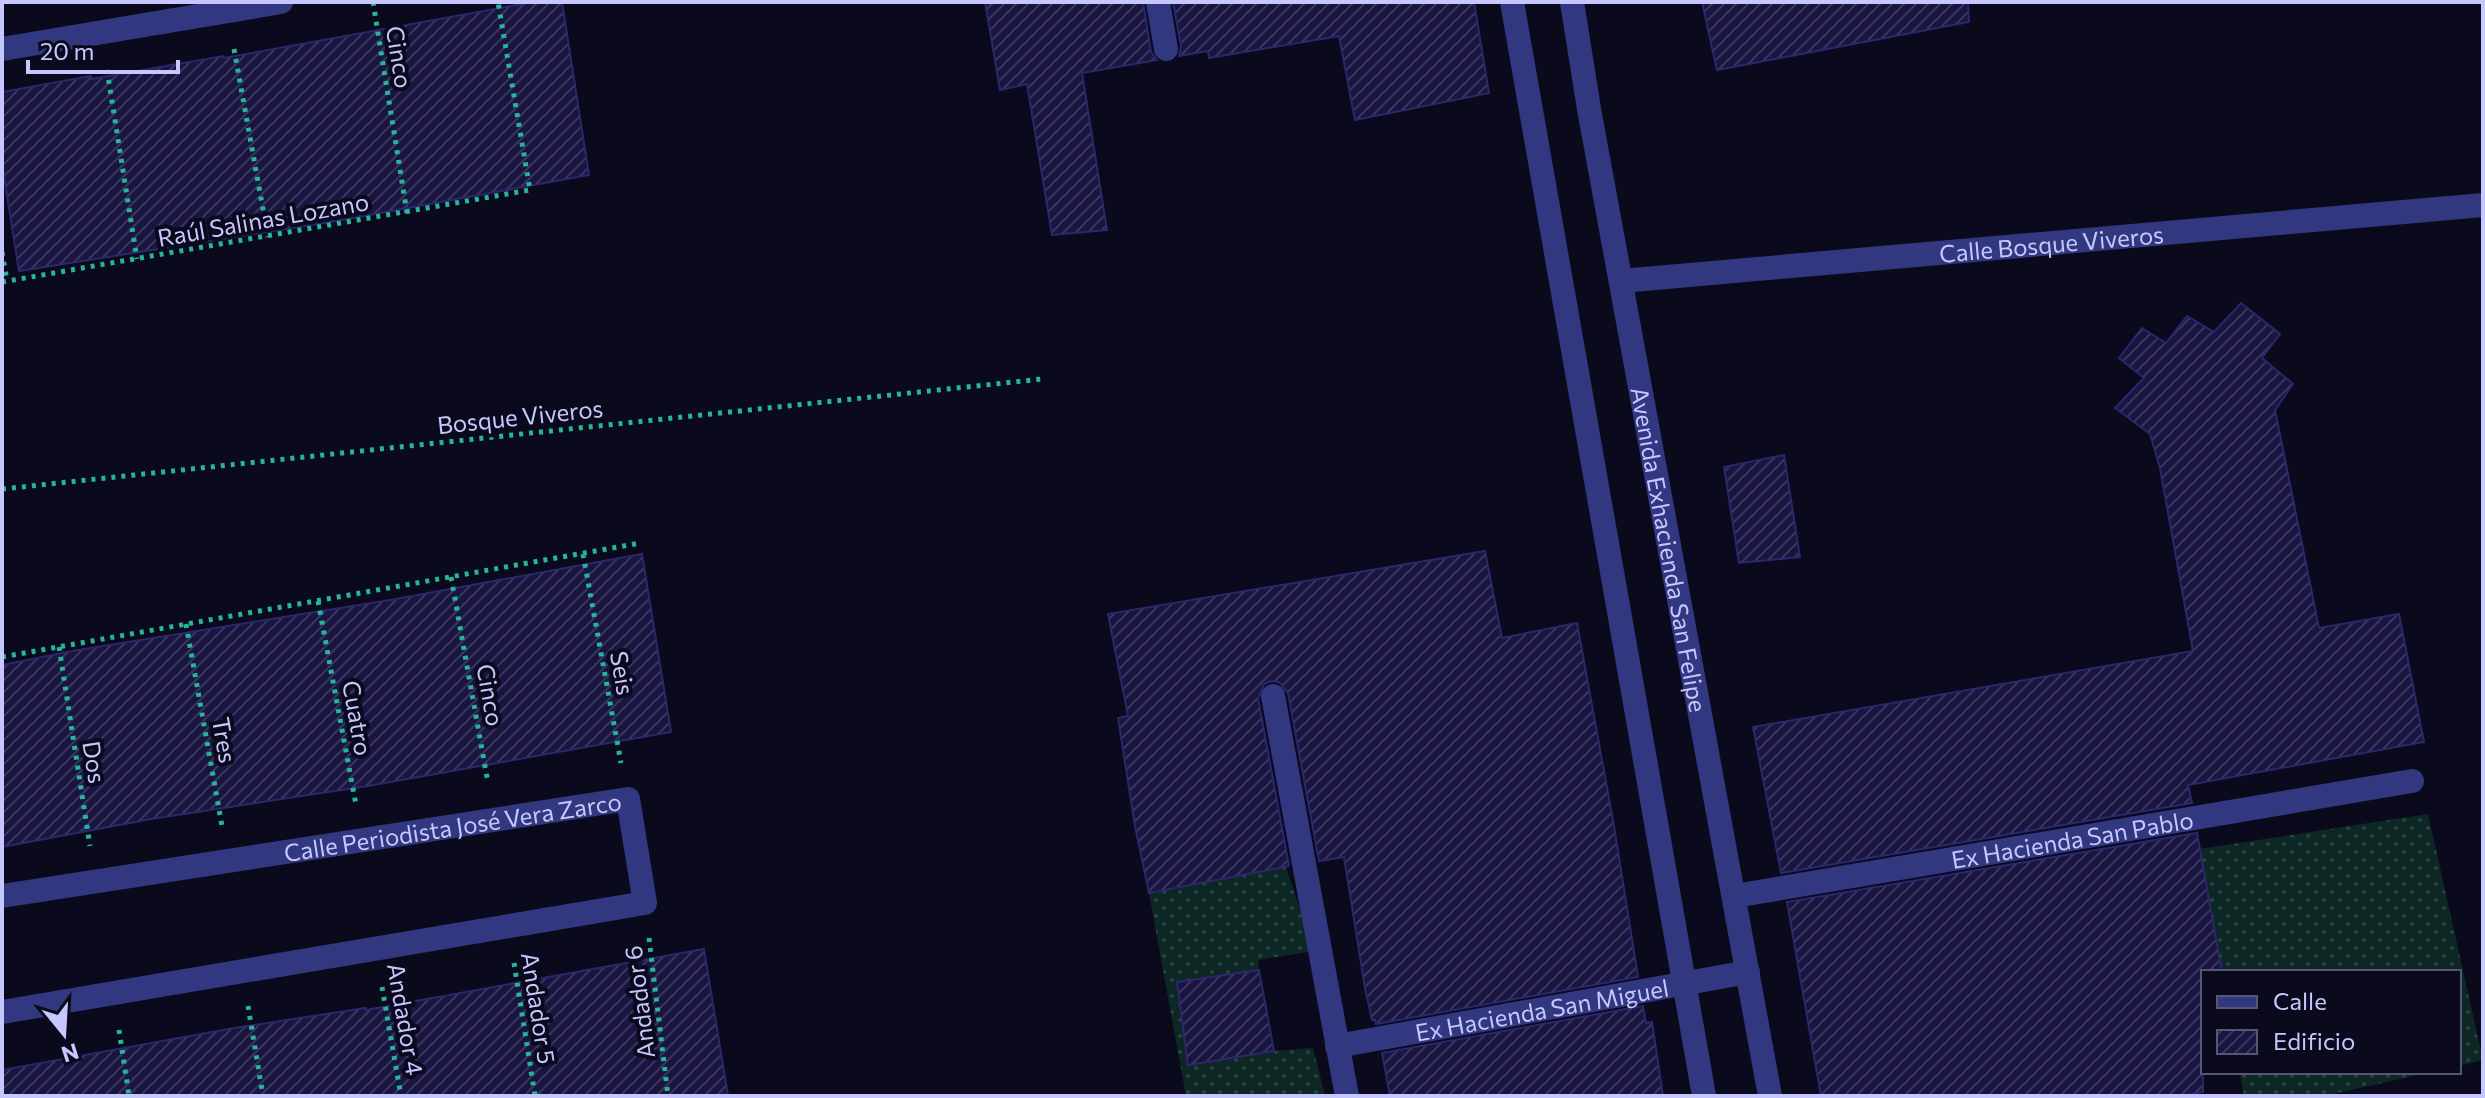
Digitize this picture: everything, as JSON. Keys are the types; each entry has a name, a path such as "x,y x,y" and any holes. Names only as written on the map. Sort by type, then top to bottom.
{"street":[{"path":"2,49 281,2"},
{"path":"1158,2 1166,49"},
{"path":"1512,2 1704,1096"},
{"name":"Avenida Exhacienda San Felipe","path":"1572,2 1770,1096"},
{"name":"Calle Bosque Viveros","path":"1621,281 2483,205"},
{"path":"1273,696 1347,1096"},
{"name":"Ex Hacienda San Pablo","path":"1735,896 2412,781"},
{"name":"Calle Periodista José Vera Zarco","path":"2,896 628,799 645,903"},
{"path":"2,1012 645,903"},
{"name":"Ex Hacienda San Miguel","path":"1337,1046 1748,972"}],"path":[{"name":"Cinco","path":"373,2 407,213"},
{"name":"Raúl Salinas Lozano","path":"4,282 530,190 498,2"},
{"path":"227,12 268,237"},
{"path":"101,32 137,259"},
{"path":"2,252 4,282"},
{"name":"Bosque Viveros","path":"2,489 1042,379"},
{"path":"2,657 640,543"},
{"name":"Seis","path":"583,554 628,799"},
{"name":"Cinco","path":"451,577 495,820"},
{"name":"Cuatro","path":"318,601 362,841"},
{"name":"Tres","path":"186,624 229,862"},
{"name":"Dos","path":"59,647 95,882"},
{"name":"Andador 6","path":"645,903 668,1096"},
{"name":"Andador 5","path":"508,926 535,1096"},
{"name":"Andador 4","path":"375,949 401,1096"},
{"path":"242,971 263,1096"},
{"path":"113,993 129,1096"}],"green space":[{"path":"2428,814 2483,1060 2461,1066 2461,970 2222,970 2200,849"},
{"path":"1286,867 1314,951 1258,960 1259,970 1274,1051 1313,1048 1325,1096 1186,1096 1149,893"},
{"path":"2240,1074 2422,1074 2324,1096 2244,1096"}],"building":[{"path":"533,2 562,2 589,175 336,221 19,271 2,164 2,92 224,58"},
{"path":"985,2 1143,2 1151,52 1157,60 1082,73 1107,230 1052,235 1027,84 1000,90"},
{"path":"1173,2 1474,2 1489,93 1355,120 1339,36 1209,58 1208,51 1179,56 1181,46"},
{"path":"1702,2 1968,2 1969,22 1717,70"},
{"path":"2241,303 2280,334 2262,358 2293,384 2275,410 2319,628 2399,614 2424,742 2188,785 2192,803 1781,873 1753,727 2193,651 2160,468 2150,434 2115,408 2144,378 2119,358 2142,328 2166,343 2187,316 2214,332"},
{"path":"1784,455 1800,557 1739,563 1724,467"},
{"path":"1485,551 1502,638 1577,623 1638,977 1376,1024 1372,1020 1365,988 1344,857 1319,861 1288,693 1279,682 1264,684 1258,698 1289,866 1149,893 1118,718 1128,716 1108,614"},
{"path":"642,554 671,732 2,847 2,665"},
{"path":"2197,833 2222,970 2201,970 2203,1092 2180,1096 1821,1096 1787,902"},
{"path":"704,949 728,1096 2,1096 2,1070 234,1028 366,1010"},
{"path":"1259,970 1274,1051 1188,1065 1177,982"},
{"path":"1643,1006 1646,1023 1652,1022 1663,1096 1390,1096 1382,1053"}]}
